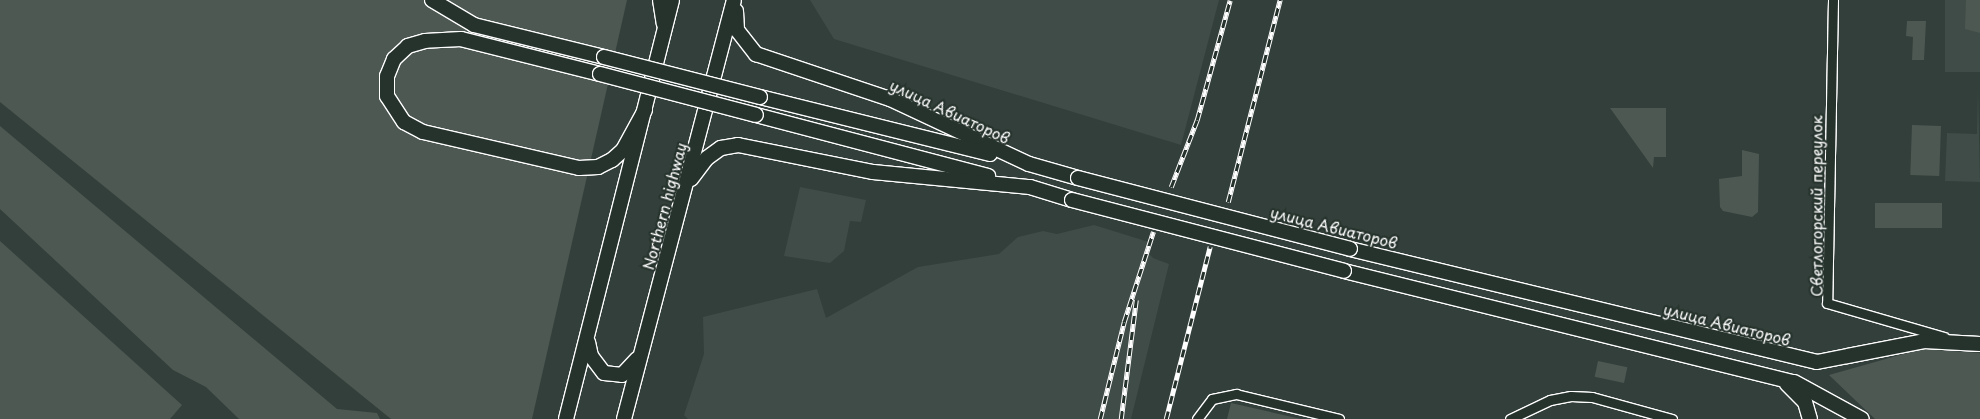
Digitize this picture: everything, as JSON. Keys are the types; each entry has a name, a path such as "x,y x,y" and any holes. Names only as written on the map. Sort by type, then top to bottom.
{"main road":[{"path":"432,0 474,25 1029,164"},
{"path":"660,0 665,29"},
{"path":"566,419 646,110 672,0"},
{"name":"улица Авиаторов","path":"735,0 737,30 756,54 890,99 1029,164 1078,178 1350,249 1817,362 1924,341 1980,344"},
{"name":"Northern highway","path":"624,419 735,0"},
{"path":"646,110 623,150 612,160 598,167 578,168 423,132 404,122 387,96 387,76 394,59 408,46 425,41 461,39 1344,271 1778,378 1812,390 1862,419"},
{"path":"687,184 707,158 721,148 738,145 873,172 1030,187"},
{"path":"588,339 596,367 614,376 632,369 641,351"},
{"path":"1778,378 1797,391 1807,416"}],"street":[{"name":"Светлогорский переулок","path":"1833,0 1828,303 1963,342"},
{"path":"1197,419 1212,399 1236,394 1339,419"},
{"path":"1510,419 1550,400 1575,396 1592,397 1672,419"}],"shaded area":[{"path":"0,0 627,0 532,419 391,419 0,102"},
{"path":"810,0 1219,0 1181,145 834,39"},
{"path":"1945,0 1980,0 1980,72 1945,72"},
{"path":"1966,0 1980,0 1980,33 1965,29"},
{"path":"1907,21 1926,21 1924,60 1912,60 1913,37 1906,36"},
{"path":"1978,89 1980,182 1945,181 1947,133 1977,134"},
{"path":"1610,108 1666,108 1666,157 1654,157 1653,168"},
{"path":"1912,125 1941,126 1939,176 1910,175"},
{"path":"0,126 337,409 377,413 380,419 239,419 206,387 173,370 0,209"},
{"path":"1742,150 1759,154 1758,212 1752,217 1723,211 1720,207 1719,179 1742,176"},
{"path":"800,187 866,200 861,222 850,221 844,251 830,263 784,256"},
{"path":"1875,203 1942,203 1942,228 1875,228"},
{"path":"1094,225 1152,243 1149,254 1153,258 1169,264 1131,419 688,419 684,415 704,354 703,317 817,289 826,318 918,267 999,254 1018,237 1043,231 1057,234"},
{"path":"0,241 182,405 170,419 0,419"},
{"path":"1921,349 1980,353 1980,419 1875,419 1829,375"},
{"path":"1598,361 1627,367 1624,383 1595,377"},
{"path":"1231,403 1301,419 1227,419"}],"railway":[{"path":"1171,187 1197,120 1230,0"},
{"path":"1228,202 1280,0"},
{"path":"1100,419 1124,322 1153,232"},
{"path":"1166,419 1210,247"},
{"path":"1121,419 1136,300"}]}
